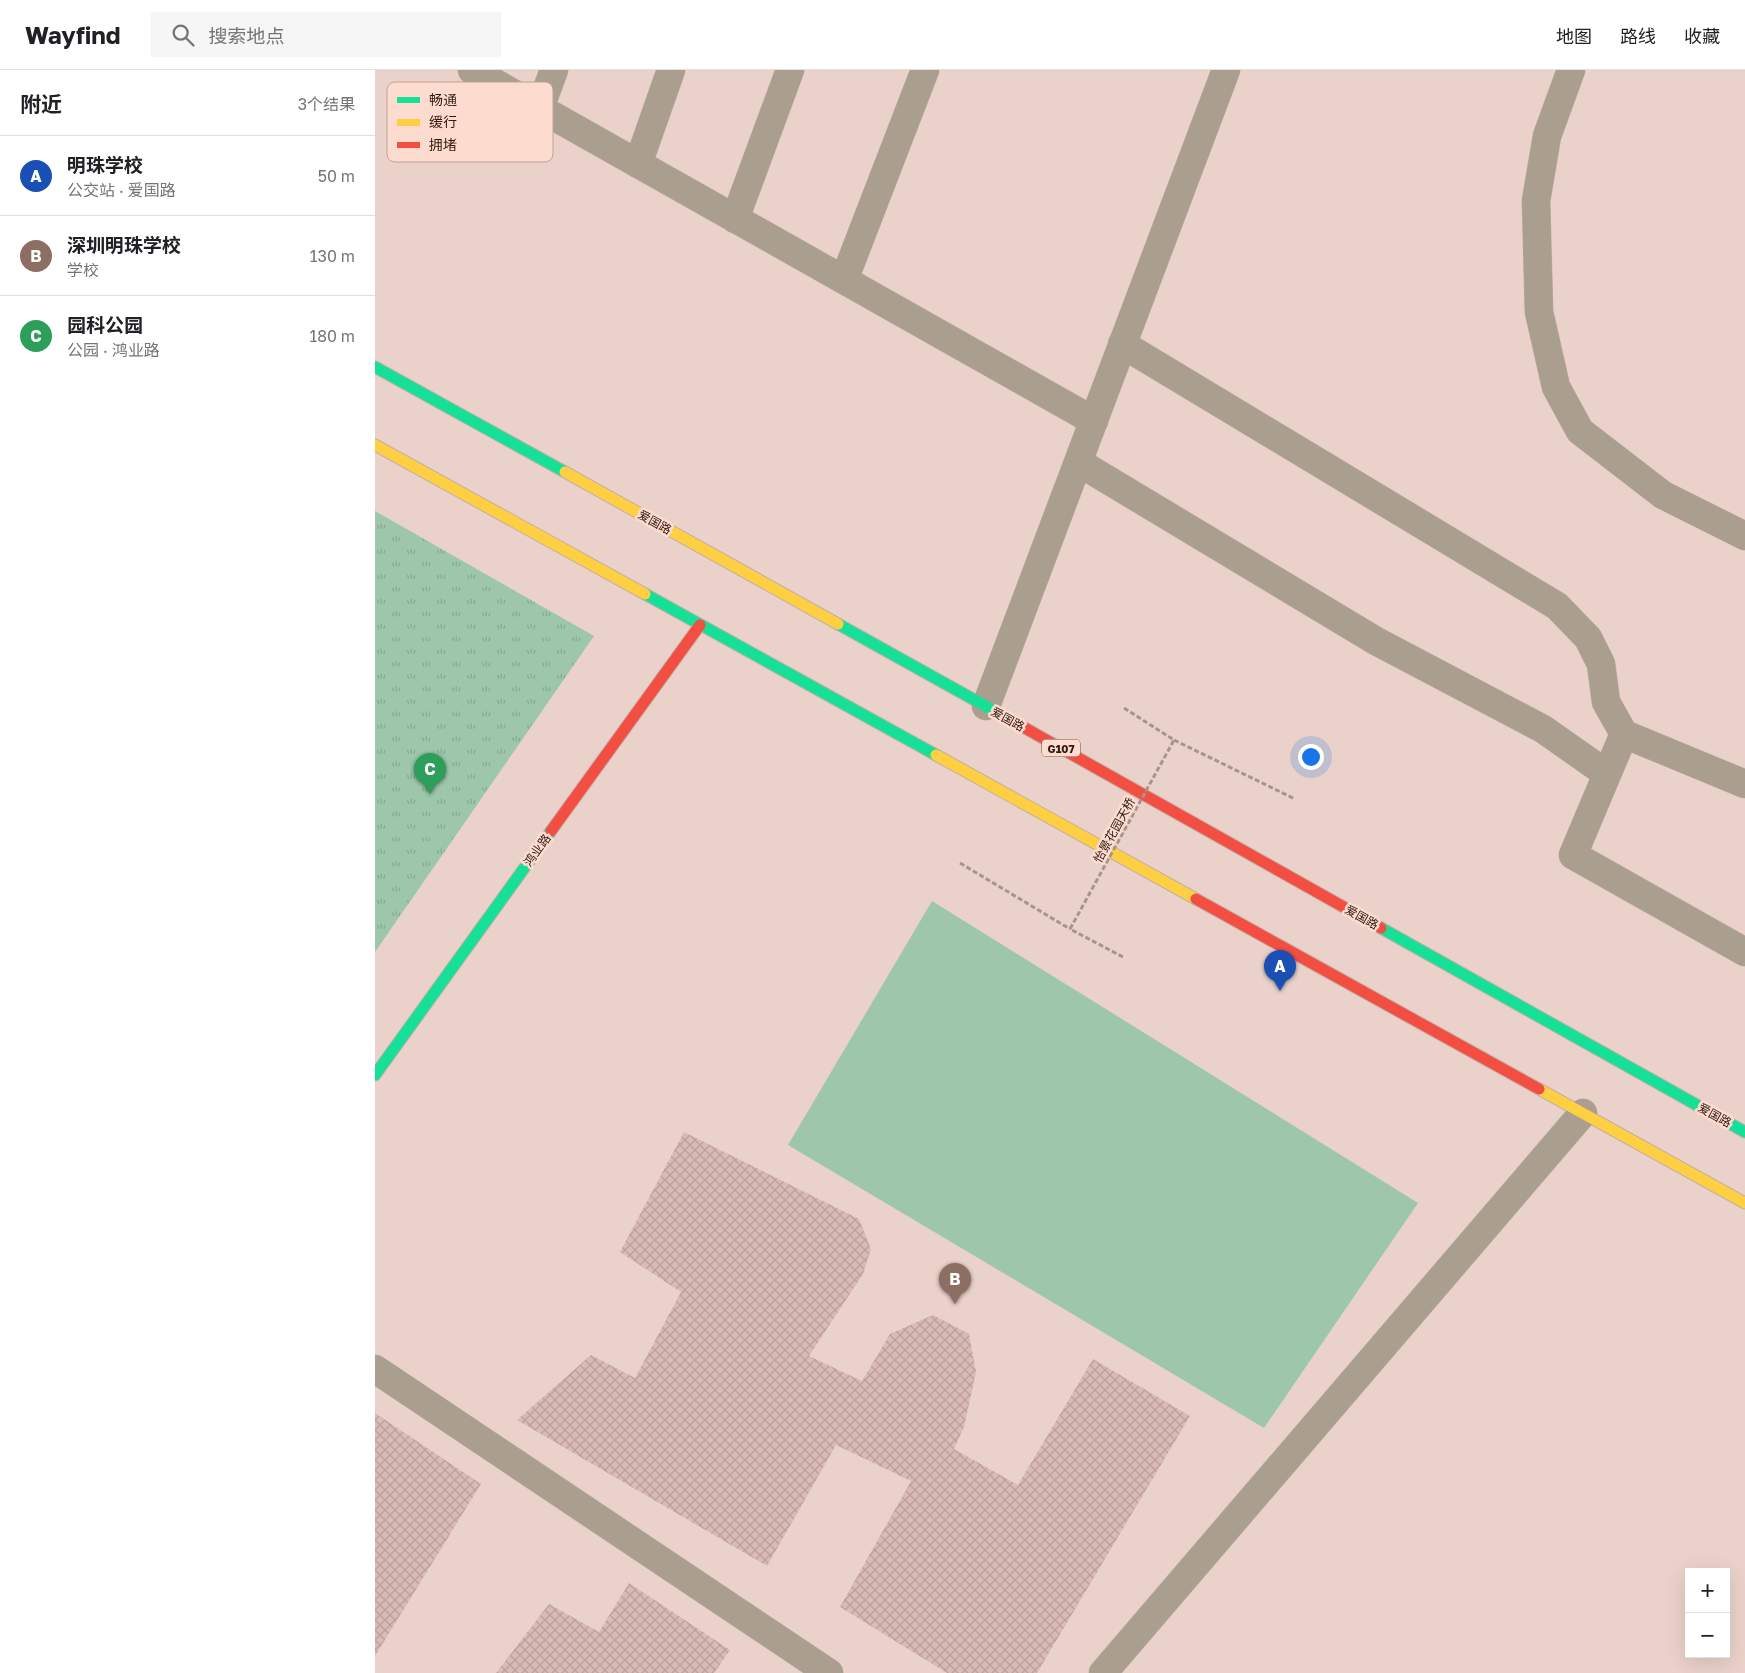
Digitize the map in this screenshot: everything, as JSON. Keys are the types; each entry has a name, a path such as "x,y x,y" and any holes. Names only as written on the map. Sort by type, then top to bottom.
{"main road":[{"name":"爱国路","path":"375,367 986,706 1745,1132"},
{"path":"375,445 1745,1203"},
{"name":"鸿业路","path":"375,1075 700,625"}],"street":[{"path":"472,70 493,82"},
{"path":"550,82 554,70"},
{"path":"637,164 671,70"},
{"path":"735,218 790,70"},
{"path":"844,280 925,70"},
{"path":"986,706 1226,70"},
{"path":"1571,70 1547,136 1535,201 1539,312 1556,387 1581,431 1663,496 1745,536"},
{"path":"553,116 1093,421"},
{"path":"1122,344 1557,606 1588,638 1601,664 1606,702 1624,734 1745,784"},
{"path":"1078,462 1376,642 1543,729 1607,774"},
{"path":"1624,734 1573,856 1745,952"},
{"path":"1103,1673 1583,1113"},
{"path":"375,1369 829,1673"}],"path":[{"path":"1124,708 1174,740 1295,799"},
{"name":"怡景花园天桥","path":"1070,929 1174,740"},
{"path":"960,863 1070,929 1123,957"}],"green space":[{"path":"375,511 594,636 375,952"},
{"path":"932,901 1418,1203 1264,1428 788,1145"}],"building":[{"path":"684,1132 859,1219 871,1249 863,1274 809,1356 862,1381 890,1334 933,1315 969,1334 976,1372 964,1427 954,1449 1018,1485 1093,1359 1190,1416 1037,1673 947,1673 840,1607 911,1481 836,1445 767,1566 517,1420 591,1355 635,1378 681,1292 620,1252"},
{"path":"375,1413 481,1484 375,1656"},
{"path":"629,1583 730,1650 714,1673 496,1673 549,1604 599,1632"}],"traffic: fast":[{"path":"375,367 565,472"},
{"path":"645,594 936,755"},
{"path":"838,624 1016,723"},
{"path":"375,1075 551,831"},
{"path":"1381,928 1745,1132"}],"traffic: slow":[{"path":"375,445 645,594"},
{"path":"565,472 838,624"},
{"path":"936,755 1196,899"},
{"path":"1539,1089 1745,1203"}],"traffic: jam":[{"path":"551,831 700,625"},
{"path":"1016,723 1381,928"},
{"path":"1196,899 1539,1089"}],"place":[{"name":"园科公园","path":"430,794"},
{"name":"明珠学校","path":"1280,991"},
{"name":"深圳明珠学校","path":"955,1304"}]}
